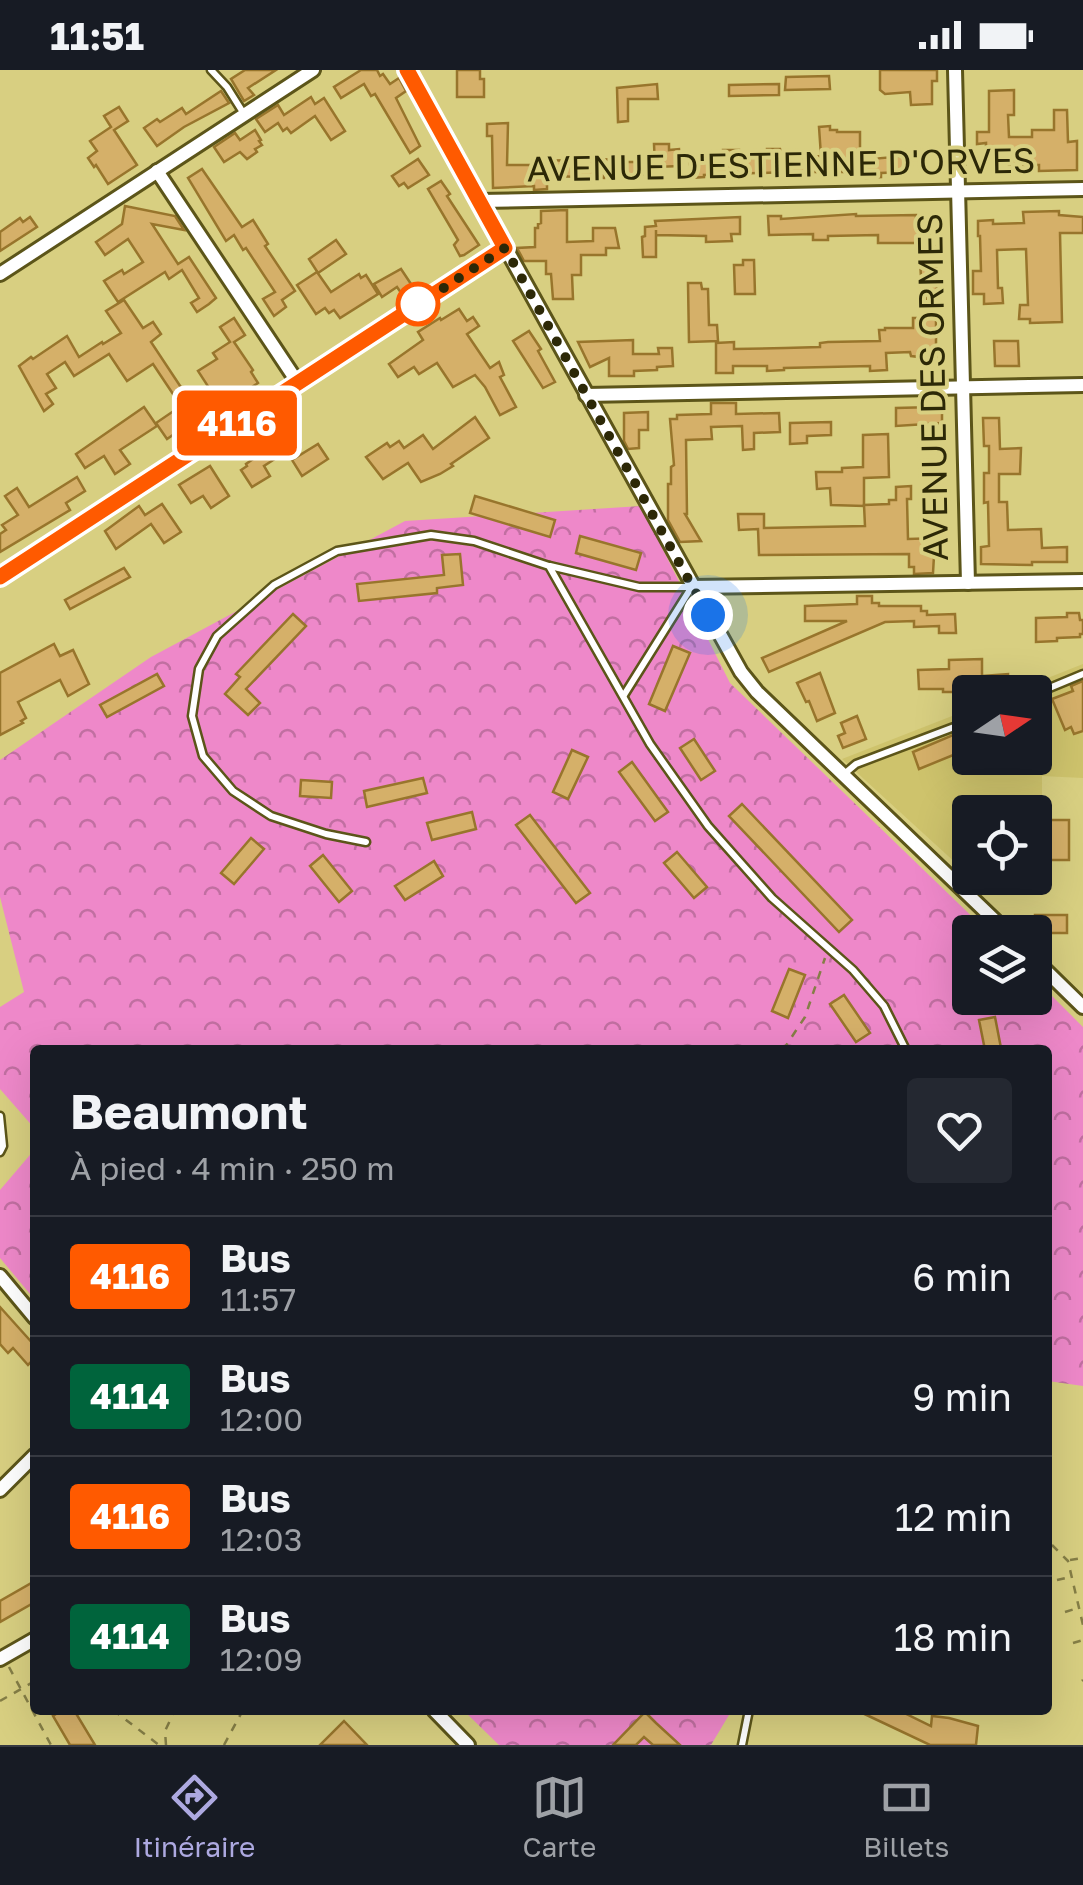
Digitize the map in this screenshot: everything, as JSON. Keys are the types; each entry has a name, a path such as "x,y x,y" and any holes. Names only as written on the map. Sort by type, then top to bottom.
{"street":[{"path":"0,274 313,70"},
{"path":"406,70 740,672 989,915"},
{"name":"AVENUE DES ORMES","path":"955,70 968,583"},
{"path":"157,171 298,383"},
{"name":"AVENUE D'ESTIENNE D'ORVES","path":"480,201 1083,189"},
{"path":"0,577 505,248"},
{"path":"586,395 1083,385"},
{"path":"691,587 1083,581"},
{"path":"1052,977 1083,1007"},
{"path":"0,1276 30,1312"},
{"path":"0,1490 30,1460"},
{"path":"2,1658 30,1642"},
{"path":"439,1715 468,1745"}],"lane":[{"path":"211,70 244,114"},
{"path":"366,842 271,816 233,791 202,756 192,716 199,669 217,636 274,584 337,551 432,535 474,541 549,566 639,588 691,587"},
{"path":"549,566 650,744 708,826 772,898 853,970 884,1006 904,1045"},
{"path":"624,695 691,587"},
{"path":"1052,687 1083,674"},
{"path":"843,774 856,764 952,728"},
{"path":"0,1116 0,1152"},
{"path":"742,1745 747,1715"}],"path":[{"path":"787,1045 805,1017 828,948"},
{"path":"1052,1545 1068,1561 1083,1625"},
{"path":"1068,1561 1083,1558"},
{"path":"1057,1580 1072,1577"},
{"path":"1065,1612 1079,1608"},
{"path":"1073,1643 1083,1640"},
{"path":"2,1658 30,1704"},
{"path":"0,1701 30,1684"},
{"path":"36,1715 51,1745"},
{"path":"120,1715 160,1745"},
{"path":"166,1745 165,1730 173,1715"},
{"path":"224,1745 240,1715"}],"shaded area":[{"path":"1083,664 1083,778 1042,776 1042,795 952,795 952,860 842,759 952,716 952,775 1052,775 1052,676"}],"green space":[{"path":"641,506 730,683 970,915 952,915 952,1015 1052,1015 1052,996 1083,1027 1083,1386 1052,1382 1052,1045 30,1045 30,1123 0,1089 0,1007 24,992 0,897 0,760 151,657 405,521"},
{"path":"30,1155 30,1294 0,1258 0,1190"},
{"path":"468,1715 729,1715 711,1745 499,1745"}],"building":[{"path":"245,70 276,70 248,88 254,95 244,101 231,79"},
{"path":"361,70 377,70 390,84 399,78 406,91 396,98 420,146 410,153 375,94 371,96 364,84 341,98 334,87"},
{"path":"457,70 480,70 484,97 457,97"},
{"path":"880,70 937,70 937,81 932,81 932,104 911,105 910,92 885,94 880,90"},
{"path":"829,76 830,89 785,90 786,77"},
{"path":"657,84 658,99 628,99 628,121 618,122 617,88"},
{"path":"779,84 779,95 729,96 729,85"},
{"path":"1014,90 1014,115 1008,115 1009,137 1032,137 1032,130 1054,130 1054,110 1067,110 1068,142 1077,141 1077,170 1039,171 1039,165 1009,165 1009,149 986,150 986,143 977,144 977,132 989,132 989,91"},
{"path":"221,91 229,103 157,146 144,128 182,108 186,114"},
{"path":"311,97 315,104 324,98 345,131 331,140 315,116 291,133 287,128 283,131 278,123 265,132 256,119 278,105 284,115"},
{"path":"119,107 128,121 114,130 137,165 108,184 88,158 97,151 90,141 111,127 104,116"},
{"path":"508,123 507,165 623,159 651,162 651,174 604,178 554,176 547,179 547,189 493,188 492,136 487,136 487,124"},
{"path":"830,126 830,130 837,132 860,132 860,160 905,156 905,172 866,178 866,172 788,172 691,178 690,163 723,162 723,150 739,150 739,158 767,158 767,149 780,149 781,157 821,156 819,127"},
{"path":"255,130 262,145 255,149 257,152 247,159 240,152 224,162 214,147 235,133 240,140"},
{"path":"654,144 679,149 680,166 655,167"},
{"path":"418,159 429,175 408,188 404,183 399,186 392,176"},
{"path":"202,169 242,227 253,220 295,291 282,300 286,307 274,316 263,299 275,292 234,235 226,241 188,178"},
{"path":"441,181 479,245 464,255 460,256 454,245 458,240 428,189"},
{"path":"125,206 175,216 184,230 152,224 178,264 189,257 216,298 197,312 191,303 199,298 182,270 169,279 165,272 118,302 104,281 143,262 128,239 105,255 96,242 122,224"},
{"path":"567,210 567,242 593,241 593,228 615,228 619,248 606,248 606,255 581,255 581,275 572,275 573,299 553,299 546,261 524,261 517,248 535,247 535,228 541,223 541,211"},
{"path":"1059,211 1059,215 1083,217 1083,233 1060,233 1062,322 1030,323 1030,319 1019,319 1020,305 1028,305 1026,249 997,250 998,288 1002,288 1003,303 984,304 984,294 973,294 973,271 981,271 978,221 1024,223 1023,212"},
{"path":"856,214 927,217 931,247 936,247 937,298 927,299 927,294 922,294 919,243 878,243 878,235 813,240 813,234 769,235 768,216 781,219"},
{"path":"30,217 37,227 0,251 0,232 20,218 23,222"},
{"path":"740,217 740,234 731,234 732,241 706,242 706,236 656,235 656,257 643,257 645,227 656,226 655,221"},
{"path":"336,240 346,254 318,273 309,259"},
{"path":"743,260 754,260 755,294 735,294 734,265 743,265"},
{"path":"401,269 417,293 406,300 397,287 382,297 374,284"},
{"path":"317,272 331,292 359,274 361,278 366,275 378,294 340,318 334,310 329,313 325,308 316,314 297,285"},
{"path":"688,283 701,283 702,289 708,289 709,325 717,325 718,341 689,342"},
{"path":"124,300 143,328 153,322 161,334 151,342 198,413 167,439 156,423 181,406 153,364 127,381 109,354 74,376 65,362 47,374 56,388 46,394 53,404 44,411 19,366 67,336 79,357 121,333 106,311"},
{"path":"459,309 467,321 473,317 479,326 467,334 490,368 499,362 504,375 500,377 516,407 500,415 475,375 453,387 437,363 419,374 414,367 398,377 389,364 423,340 418,332"},
{"path":"234,318 245,335 234,342 258,383 239,396 241,400 204,421 196,409 215,397 198,371 217,359 213,353 230,342 220,327"},
{"path":"913,318 936,318 936,359 911,356 910,352 886,353 887,370 870,371 870,366 767,371 767,366 733,366 733,373 716,373 716,343 734,342 734,349 880,341 879,330 913,328"},
{"path":"529,331 555,382 543,388 513,341"},
{"path":"633,340 633,354 659,354 658,348 672,348 673,366 634,371 634,376 609,376 609,358 590,367 578,342"},
{"path":"994,341 1018,341 1019,366 995,366"},
{"path":"711,403 736,403 736,414 779,413 780,432 754,433 754,449 743,450 742,426 711,427 712,439 686,440 685,514 701,541 680,542 668,520 668,484 674,465 670,419 677,419 677,415 711,414"},
{"path":"144,407 157,426 120,450 130,464 115,474 104,456 85,468 76,454"},
{"path":"896,408 942,409 942,423 896,426"},
{"path":"648,412 648,430 639,430 639,448 628,449 624,441 624,413"},
{"path":"475,417 489,438 453,466 421,482 408,463 383,479 366,457 387,443 390,447 399,441 404,448 423,435 433,449"},
{"path":"282,418 291,432 273,443 281,455 264,466 270,476 252,487 241,470 259,455 253,445 268,431 265,426"},
{"path":"983,418 999,418 1000,449 1021,448 1020,474 999,474 999,502 1007,502 1008,530 1041,529 1042,548 1067,547 1067,562 981,564 981,547 989,546 984,473 989,473 989,446 984,446"},
{"path":"831,422 831,435 807,436 807,443 790,444 790,423"},
{"path":"888,434 889,477 864,478 864,506 831,505 830,488 817,489 816,472 863,467 863,435"},
{"path":"318,444 328,459 302,476 292,460"},
{"path":"210,466 229,496 211,508 203,496 191,503 179,485"},
{"path":"77,477 85,491 66,503 70,510 0,552 0,534 6,530 2,525 18,515 5,496 17,488 29,507"},
{"path":"911,486 911,499 907,499 908,539 940,538 941,556 934,556 933,573 914,574 914,567 909,567 909,554 759,555 758,529 739,530 738,514 764,514 764,528 865,526 864,505 889,504 889,500 896,500 896,487"},
{"path":"475,496 555,520 550,537 470,513"},
{"path":"162,504 181,532 164,543 151,524 116,549 105,531 139,506 145,515"},
{"path":"580,536 641,553 636,570 576,553"},
{"path":"460,554 463,585 437,588 437,593 359,601 357,584 444,575 442,555"},
{"path":"124,568 130,577 70,609 65,600"},
{"path":"857,596 872,596 872,603 879,606 921,606 927,615 955,614 956,633 939,633 939,626 914,627 914,621 885,622 769,672 762,658 847,621 805,621 805,606 857,604"},
{"path":"1067,613 1079,613 1083,620 1080,637 1036,642 1036,618 1067,617"},
{"path":"293,614 306,626 246,689 260,703 248,715 225,694 240,677 236,674"},
{"path":"54,644 60,656 73,650 89,684 68,696 60,680 18,702 26,718 0,735 0,673"},
{"path":"673,646 690,653 665,711 649,704"},
{"path":"982,659 982,675 952,675 952,692 919,689 918,670 949,669 949,660"},
{"path":"820,673 835,713 817,721 797,683"},
{"path":"157,674 164,686 107,717 100,705"},
{"path":"1083,681 1083,731 1074,734 1071,727 1065,730 1052,699 1073,691 1071,686"},
{"path":"857,716 866,739 843,748 838,736 845,733 841,723"},
{"path":"952,735 952,756 919,769 913,752"},
{"path":"694,739 715,771 701,780 680,748"},
{"path":"572,750 588,757 568,799 553,792"},
{"path":"632,762 668,812 655,821 619,772"},
{"path":"423,778 427,793 367,807 364,791"},
{"path":"301,780 332,782 331,798 300,796"},
{"path":"742,804 852,920 839,932 729,816"},
{"path":"472,812 476,829 432,840 427,823"},
{"path":"530,815 590,893 576,903 516,825"},
{"path":"1052,820 1069,820 1069,860 1052,860"},
{"path":"251,838 264,849 234,884 221,873"},
{"path":"677,852 707,887 694,898 664,863"},
{"path":"323,855 352,891 339,902 310,866"},
{"path":"434,861 443,876 405,900 395,886"},
{"path":"1052,915 1067,915 1067,933 1052,933"},
{"path":"789,969 805,975 788,1018 772,1011"},
{"path":"844,995 870,1033 856,1042 830,1004"},
{"path":"995,1017 1000,1045 984,1045 979,1020"},
{"path":"0,1307 30,1340 30,1363 13,1348 8,1353 0,1344"},
{"path":"30,1584 30,1605 0,1622 0,1601"},
{"path":"77,1715 95,1745 70,1745 53,1716"},
{"path":"642,1715 648,1715 680,1745 653,1745 644,1737 636,1745 613,1745"},
{"path":"867,1715 908,1715 931,1726 932,1716 978,1726 976,1745 930,1745"},
{"path":"344,1721 367,1745 320,1745"}],"bus line":[{"name":"4116","path":"0,577 505,248 407,70"}],"route":[{"path":"418,304 505,248 708,615"}]}
